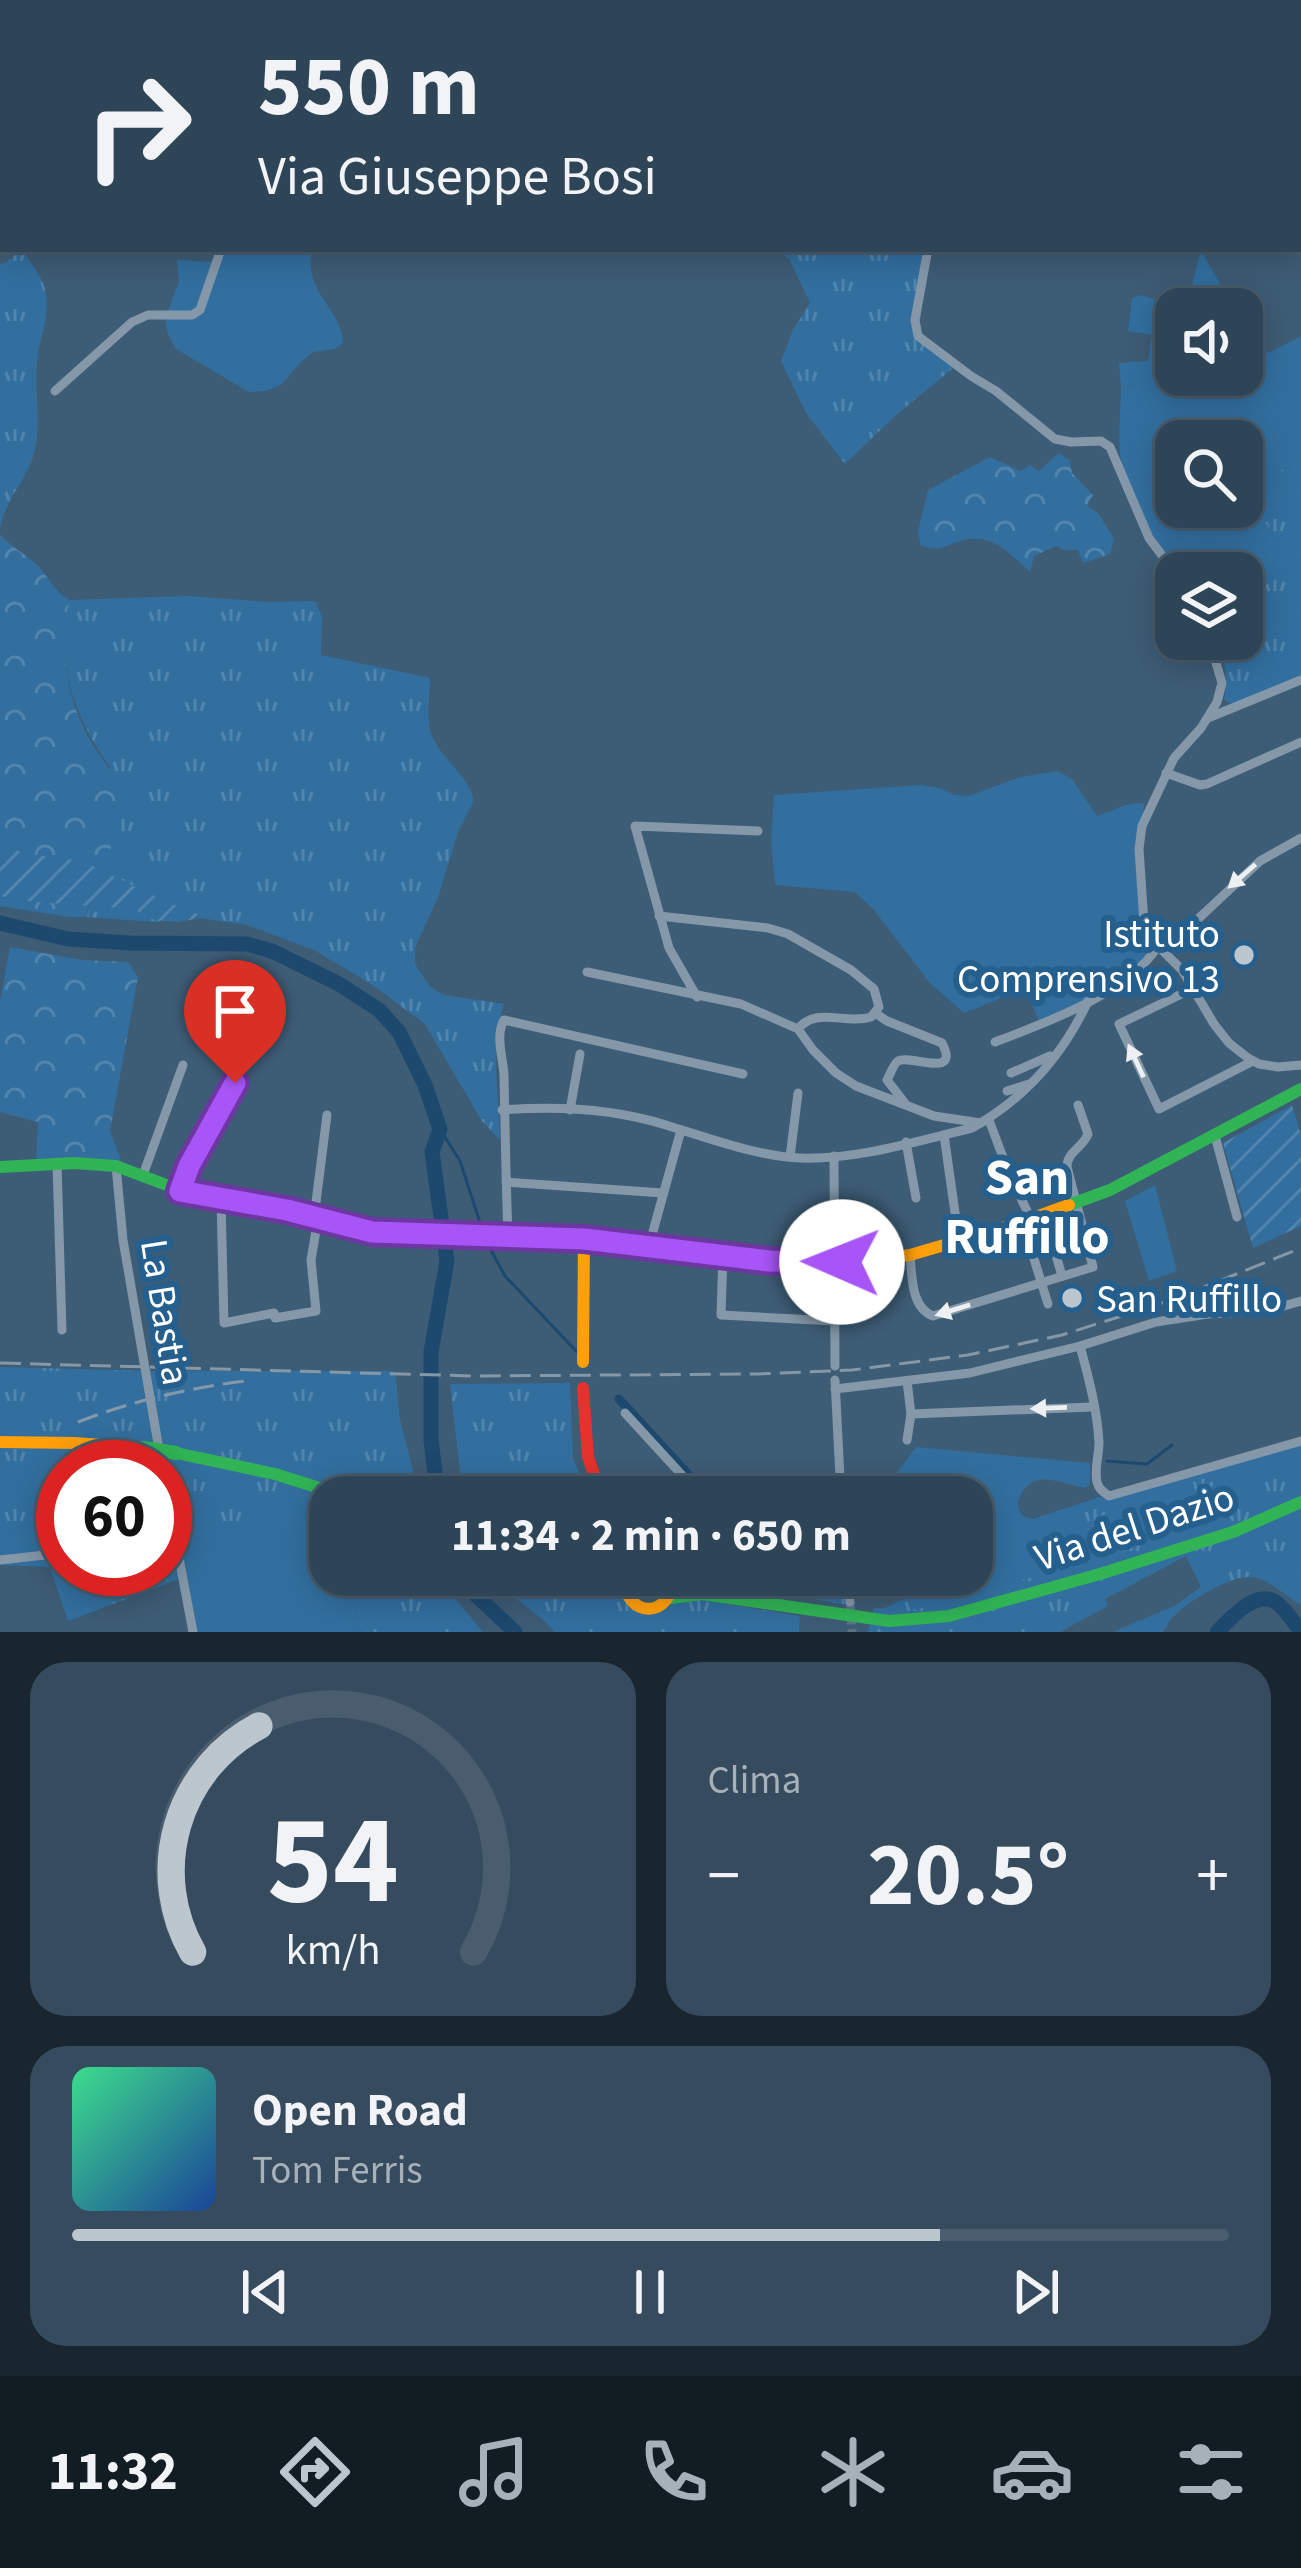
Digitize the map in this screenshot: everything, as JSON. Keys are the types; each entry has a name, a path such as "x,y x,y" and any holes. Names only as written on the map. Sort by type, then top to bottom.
{"main road":[{"path":"0,1168 74,1163 116,1166 180,1191 389,1234 584,1239 769,1261 835,1263 910,1255 1075,1204 1130,1181 1301,1089"},
{"path":"583,1362 584,1239"},
{"path":"583,1388 584,1449 591,1476"},
{"path":"0,1442 144,1448 233,1463 309,1485"},
{"name":"Via del Dazio","path":"714,1596 889,1621 949,1616 1233,1532 1301,1502"},
{"name":"Via del Dazio","path":"625,1596 643,1609 686,1596"}],"street":[{"path":"55,391 131,322 148,315 192,315 200,310 220,252"},
{"path":"927,252 915,320 918,335 1054,439 1101,441 1110,447 1160,552"},
{"path":"1215,660 1222,682 1217,702 1166,772 1140,837 1144,923 1148,934 1182,970 1221,1034 1253,1061 1278,1067 1301,1065"},
{"path":"1208,718 1301,680"},
{"path":"1166,772 1207,784 1301,742"},
{"path":"697,997 669,948 635,826 758,831"},
{"path":"995,1042 1058,1019 1137,970 1158,946 1174,941 1192,926 1242,874 1301,838"},
{"path":"659,916 788,934 874,988 879,1007 866,1020 811,1017 798,1029"},
{"path":"1182,970 1180,948 1192,926"},
{"path":"586,972 741,1004 798,1029 836,1073 856,1086 934,1116 985,1121"},
{"path":"180,1191 189,1166 280,1000 212,977"},
{"path":"1194,988 1119,1024 1159,1109 1253,1061"},
{"path":"502,1110 570,1110 636,1118 790,1157 834,1156 944,1135 985,1121 1035,1082 1088,1001"},
{"path":"875,1013 943,1043 947,1050 942,1062 935,1064 896,1062 887,1080 904,1105"},
{"path":"501,1236 506,1182 499,1034 504,1020 742,1074"},
{"path":"570,1110 580,1054"},
{"path":"1011,1073 1055,1054"},
{"path":"143,1175 183,1065"},
{"path":"1006,1091 1035,1082"},
{"path":"790,1157 798,1093"},
{"path":"910,1255 918,1304 929,1316 1059,1272 1093,1267 1067,1159 1086,1140 1088,1130 1078,1105"},
{"path":"221,1199 224,1323 316,1312 311,1260 327,1115"},
{"path":"985,1121 1027,1211 1027,1233 1048,1304"},
{"path":"649,1246 681,1130"},
{"path":"944,1135 959,1241"},
{"path":"1215,1136 1238,1217"},
{"path":"906,1142 916,1198"},
{"path":"834,1156 835,1366"},
{"path":"57,1165 62,1330"},
{"name":"La Bastia","path":"116,1166 123,1240 157,1440"},
{"path":"506,1182 663,1193"},
{"path":"1044,1214 1059,1272"},
{"path":"723,1255 721,1315 834,1321"},
{"path":"840,1476 835,1384 970,1372 1156,1322 1266,1311 1301,1301"},
{"path":"1080,1346 1097,1413 1096,1480 1109,1496 1301,1441"},
{"path":"907,1381 911,1411 907,1439"},
{"path":"911,1411 1093,1407"},
{"path":"625,1413 683,1476"},
{"path":"0,1560 36,1556"},
{"path":"184,1596 193,1632"},
{"path":"850,1596 850,1602"}],"green space":[{"path":"24,252 41,279 47,300 37,361 34,454 0,529 0,264"},
{"path":"217,252 312,252 313,277 343,343 314,352 281,385 249,392 176,349 165,319 179,282 177,260 214,262"},
{"path":"775,252 929,252 919,330 923,341 958,364 845,464 806,413 781,361 810,303 789,258"},
{"path":"1202,252 1222,288 1192,288"},
{"path":"1141,295 1155,300 1155,382 1121,386 1119,363 1148,361 1152,335 1128,331 1132,298"},
{"path":"1301,336 1301,459 1263,485 1263,420 1155,420 1155,528 1263,528 1263,520 1274,534 1283,576 1263,586 1263,552 1164,552 1134,500 1123,468 1121,386 1155,382 1155,396 1263,396 1263,349 1268,353"},
{"path":"1059,453 1093,495 1087,506 1098,513 1114,539 1110,554 1083,563 1078,550 1056,546 1034,556 1030,572 987,540 921,546 918,532 928,490 990,457 1021,471 1030,465 1039,471"},
{"path":"1301,459 1301,679 1236,707 1224,699 1223,660 1263,660 1263,552 1248,552 1249,528 1263,528 1263,485"},
{"path":"0,534 70,600 64,655 71,694 120,794 118,832 91,875 87,917 0,906"},
{"path":"188,596 315,601 322,616 321,655 430,678 432,736 474,800 415,948 415,964 430,987 444,995 504,1004 496,1053 500,1140 482,1121 425,1024 314,950 247,925 193,917 155,922 87,917 110,767 87,730 70,688 64,643 70,600"},
{"path":"1058,771 1072,779 1097,816 1144,803 1142,900 1155,958 1040,1024 1026,988 964,1013 929,982 855,892 775,885 774,795 921,785 969,796 1020,777"},
{"path":"3,845 26,854 82,861 206,917 178,922 141,918 137,909 0,896"},
{"path":"10,947 82,960 128,962 138,977 110,1131 124,1168 36,1167 38,1122 0,1112 0,1001"},
{"path":"1292,1105 1301,1135 1301,1226 1253,1248 1223,1143"},
{"path":"1155,1185 1177,1271 1149,1281 1125,1201"},
{"path":"0,1367 395,1371 400,1420 415,1476 309,1476 309,1509 192,1573 192,1440 36,1440 36,1566 0,1565"},
{"path":"570,1383 573,1459 581,1476 461,1476 450,1384"},
{"path":"1301,1438 1301,1605 1264,1581 1243,1577 1189,1603 1163,1632 1113,1632 1176,1605 1201,1587 1186,1556 1105,1599 1108,1606 1060,1632 868,1632 874,1608 910,1596 993,1596 993,1560 1025,1536 1036,1518"},
{"path":"916,1447 1090,1463 1086,1488 1040,1480 1020,1496 1022,1515 1042,1520 1059,1570 993,1588 993,1476 895,1476"},
{"path":"309,1496 309,1596 352,1596 361,1632 197,1632 191,1596 192,1539"},
{"path":"60,1596 134,1596 68,1621"},
{"path":"352,1596 453,1596 483,1632 361,1632"},
{"path":"514,1596 622,1596 630,1607 690,1598 800,1616 799,1632 555,1632"},
{"path":"795,1596 848,1596 849,1605"},
{"path":"903,1596 965,1596 915,1610"}],"waterway":[{"path":"0,923 68,939 247,944 339,984 379,1010 399,1032 440,1129 432,1152 447,1261 431,1352 435,1476"},
{"path":"440,1129 460,1161 483,1232"},
{"path":"486,1241 505,1276 578,1353"},
{"path":"619,1399 690,1476"},
{"path":"1107,1461 1147,1464 1172,1445"},
{"path":"477,1596 515,1632"},
{"path":"1217,1632 1243,1608 1266,1599 1278,1604 1301,1630"}],"tunnel":[{"path":"850,1602 852,1632"}],"railway":[{"path":"0,1363 473,1376 852,1370 968,1355 1062,1335 1172,1300 1301,1248"},
{"path":"78,1422 160,1396 246,1381"}],"traffic: fast":[{"path":"1069,1205 1110,1190 1301,1089"},
{"path":"0,1167 116,1166 188,1193 372,1232 584,1239"},
{"path":"192,1456 309,1485"},
{"path":"671,1598 702,1594 889,1621 949,1616 1233,1532 1301,1502"}],"traffic: slow":[{"path":"583,1362 584,1239 799,1263 867,1261 910,1255 1069,1205"},
{"path":"0,1442 36,1442"},
{"path":"629,1596 648,1609 658,1607 668,1596"}],"traffic: jam":[{"path":"583,1388 588,1457 595,1476"}],"place":[{"name":"Istituto Comprensivo 13","path":"1244,955"},
{"name":"San Ruffillo","path":"1072,1298"}],"district":[{"name":"San Ruffillo","path":"1027,1205"}],"route":[{"path":"235,1083 180,1191 287,1210 372,1232 584,1239 769,1261 842,1262"}]}
